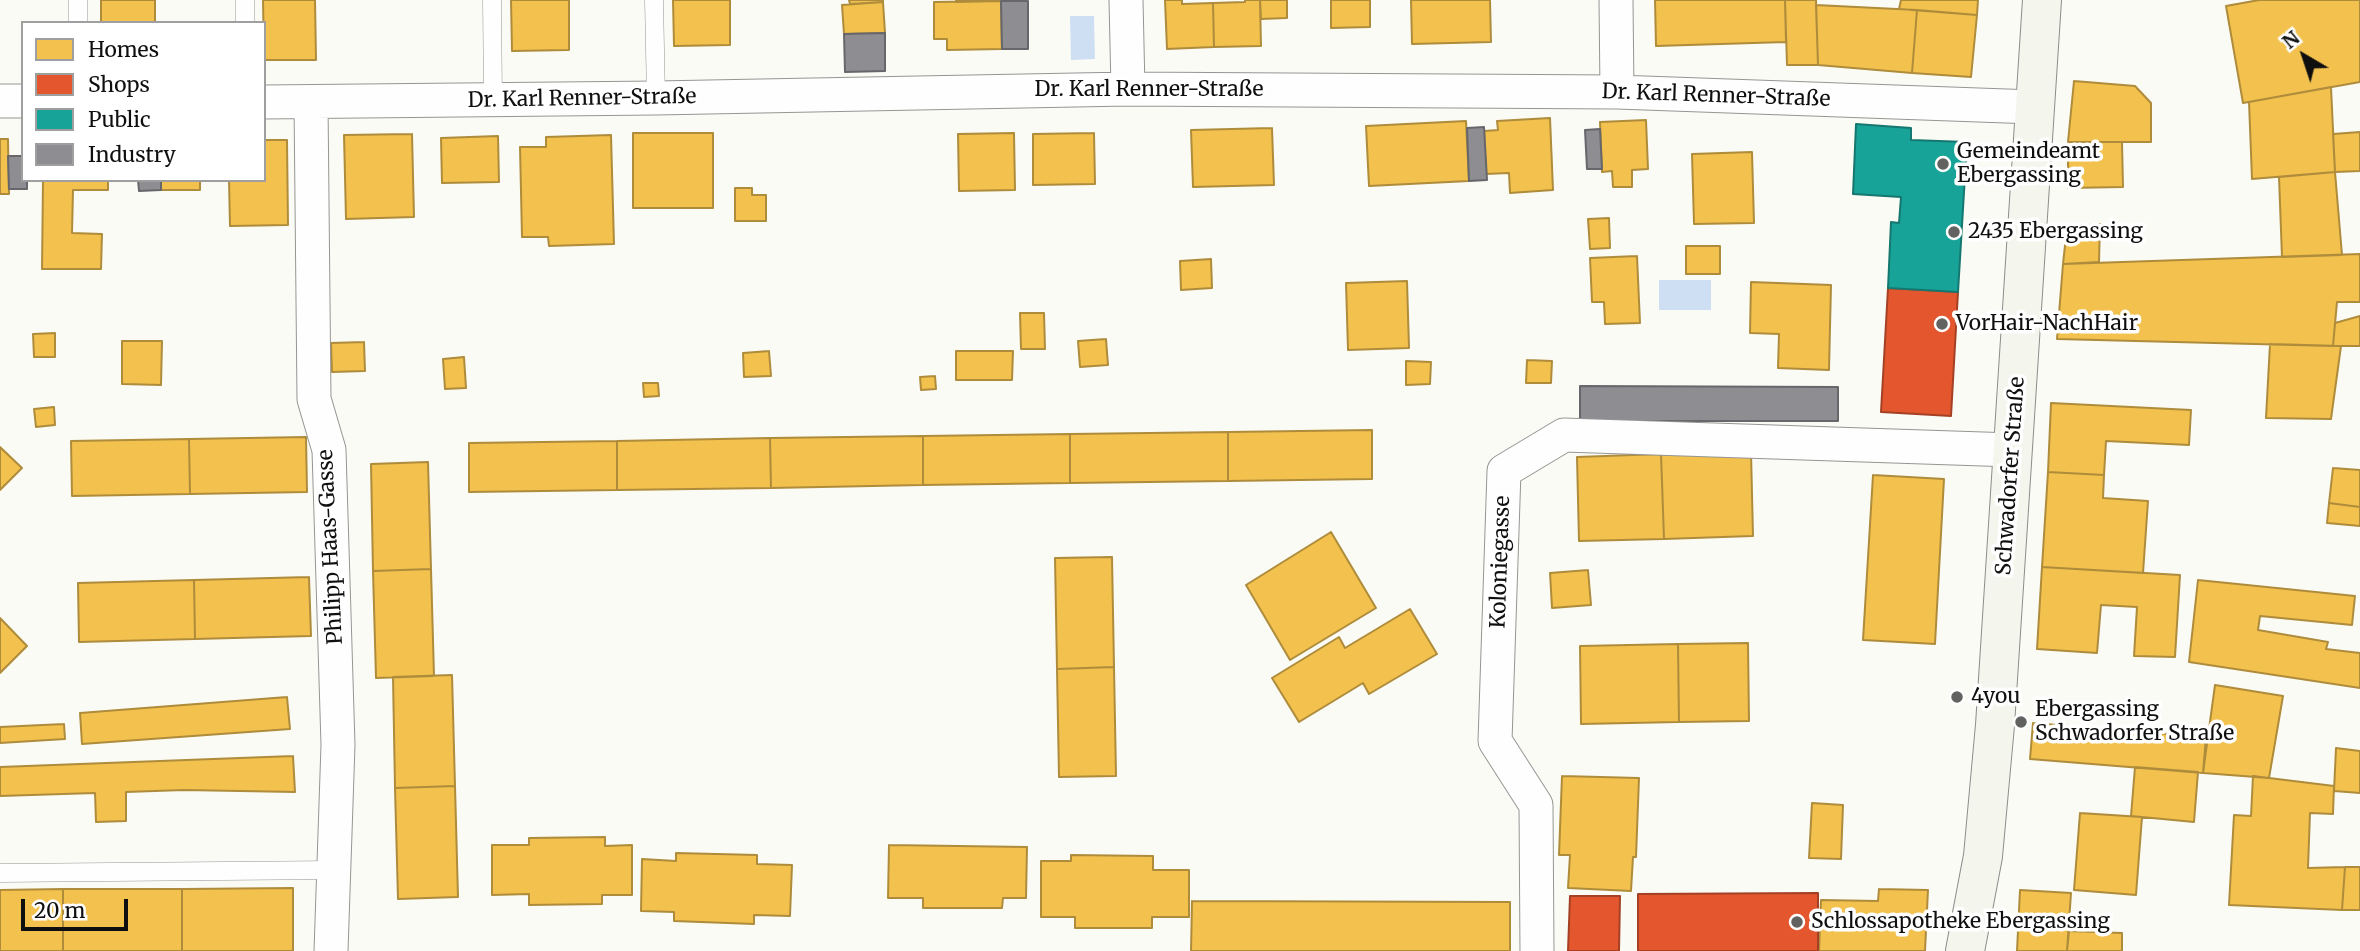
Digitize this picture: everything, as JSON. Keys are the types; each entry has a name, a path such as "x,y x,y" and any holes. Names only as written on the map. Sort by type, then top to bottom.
{"main road":[{"name":"Schwadorfer Straße","path":"1965,951 1983,856 2042,0"}],"street":[{"path":"1126,0 1128,89"},
{"path":"1616,0 1617,92"},
{"name":"Dr. Karl Renner-Straße","path":"266,102 1128,89 1617,92 2034,107"},
{"path":"0,101 21,101"},
{"name":"Philipp Haas-Gasse","path":"311,102 314,399 329,450 338,732 331,951"},
{"name":"Koloniegasse","path":"1537,951 1536,806 1495,741 1504,471 1564,435 2013,450"}],"lane":[{"path":"78,0 78,21"},
{"path":"245,0 245,21"},
{"path":"492,0 493,100"},
{"path":"654,0 656,98"},
{"path":"0,873 334,870"}],"water":[{"path":"1070,16 1094,16 1095,59 1071,60"},
{"path":"1659,280 1711,280 1711,310 1659,310"}],"building: Homes":[{"path":"101,0 155,0 155,21 101,21"},
{"path":"263,0 315,0 316,60 266,60 266,21 263,21"},
{"path":"511,0 569,0 569,50 512,51"},
{"path":"673,0 730,0 730,45 674,46"},
{"path":"849,0 883,0 883,2 850,4"},
{"path":"1001,0 1001,1 956,2"},
{"path":"1165,0 1182,0 1182,4 1213,3 1214,47 1167,49"},
{"path":"1260,0 1261,46 1214,47 1213,3"},
{"path":"1260,0 1287,0 1287,18 1261,19"},
{"path":"1331,0 1370,0 1370,27 1331,28"},
{"path":"1411,0 1490,0 1491,42 1412,44"},
{"path":"1655,0 1785,0 1786,42 1656,46"},
{"path":"1785,0 1816,0 1818,65 1787,65"},
{"path":"1901,0 1978,0 1977,15 1899,9"},
{"path":"2259,0 2360,0 2360,82 2243,103 2226,6"},
{"path":"1001,1 1002,49 947,50 947,39 934,39 934,2"},
{"path":"883,2 885,33 844,34 842,5"},
{"path":"1816,5 1917,10 1912,73 1818,65"},
{"path":"1917,10 1977,15 1971,77 1912,73"},
{"path":"2074,81 2135,86 2151,103 2151,142 2068,142"},
{"path":"2331,87 2335,172 2252,179 2249,102"},
{"path":"1550,118 1553,190 1510,193 1509,173 1486,174 1484,131 1498,130 1497,121"},
{"path":"1646,120 1648,169 1632,170 1632,187 1613,187 1612,171 1602,172 1600,122"},
{"path":"1466,121 1469,181 1369,186 1366,126"},
{"path":"1272,128 1274,185 1193,187 1191,130"},
{"path":"2360,132 2360,171 2335,172 2333,134"},
{"path":"633,133 713,133 713,208 633,208"},
{"path":"1014,133 1015,190 959,191 958,134"},
{"path":"1094,133 1095,184 1033,185 1033,134"},
{"path":"412,134 414,217 346,219 344,135"},
{"path":"611,135 614,244 549,246 548,237 522,237 520,147 546,147 546,137"},
{"path":"498,136 499,182 442,183 441,138"},
{"path":"0,139 8,139 9,194 0,194"},
{"path":"266,140 287,140 288,225 230,226 229,182 266,182"},
{"path":"2068,142 2122,142 2123,187 2068,188"},
{"path":"1752,152 1754,223 1694,224 1692,154"},
{"path":"2335,172 2342,255 2282,257 2279,177"},
{"path":"43,182 108,182 108,190 73,190 72,233 102,234 101,269 42,269"},
{"path":"161,182 200,182 200,190 161,190"},
{"path":"735,188 752,188 752,195 766,195 766,221 735,221"},
{"path":"1609,218 1610,248 1590,249 1588,219"},
{"path":"2100,224 2099,262 2063,264 2067,227"},
{"path":"1686,246 1720,246 1720,274 1686,274"},
{"path":"2360,254 2360,302 2337,302 2333,346 2057,339 2063,264"},
{"path":"1637,256 1640,323 1605,324 1604,302 1592,302 1590,258"},
{"path":"1211,259 1212,288 1181,290 1180,261"},
{"path":"1407,281 1409,348 1348,350 1346,283"},
{"path":"1751,282 1831,285 1829,370 1778,368 1779,334 1750,333"},
{"path":"1020,313 1044,313 1045,349 1021,349"},
{"path":"2360,316 2360,346 2333,346 2335,323"},
{"path":"55,333 55,357 34,357 33,334"},
{"path":"1106,339 1108,365 1080,367 1078,341"},
{"path":"122,341 162,341 161,385 122,384"},
{"path":"364,342 365,371 332,372 331,343"},
{"path":"2270,344 2341,346 2331,419 2266,418"},
{"path":"769,351 771,376 744,377 743,353"},
{"path":"956,351 1013,351 1012,380 956,380"},
{"path":"464,357 466,388 445,389 443,359"},
{"path":"1527,360 1552,361 1551,383 1526,383"},
{"path":"1406,361 1431,362 1430,384 1406,385"},
{"path":"935,376 936,389 921,390 920,377"},
{"path":"643,383 658,383 659,396 644,397"},
{"path":"2051,403 2191,410 2189,445 2106,441 2104,475 2048,472"},
{"path":"54,407 55,425 36,427 34,409"},
{"path":"1372,430 1372,479 1228,481 1228,432"},
{"path":"1228,432 1228,481 1070,483 1070,434"},
{"path":"1070,434 1070,483 923,485 923,436"},
{"path":"923,436 923,485 771,488 770,438"},
{"path":"306,437 307,492 190,494 189,439"},
{"path":"770,438 771,488 617,490 617,441"},
{"path":"189,439 190,494 72,496 71,441"},
{"path":"617,441 617,490 469,492 469,443"},
{"path":"0,447 22,468 0,490"},
{"path":"1751,452 1753,536 1664,539 1661,454"},
{"path":"1661,454 1664,539 1579,541 1577,457"},
{"path":"428,462 431,569 373,571 371,464"},
{"path":"2333,468 2360,470 2360,507 2329,503"},
{"path":"2048,472 2104,475 2103,498 2148,501 2143,573 2042,567"},
{"path":"1873,475 1944,479 1935,644 1863,640"},
{"path":"2329,503 2360,507 2360,526 2327,523"},
{"path":"1331,532 1376,608 1290,660 1246,585"},
{"path":"1112,557 1114,667 1057,669 1055,558"},
{"path":"2042,567 2180,575 2175,657 2134,656 2137,607 2101,605 2097,653 2037,649"},
{"path":"431,569 434,676 376,678 373,571"},
{"path":"1588,570 1591,605 1552,608 1550,573"},
{"path":"309,577 311,636 195,639 194,580"},
{"path":"194,580 195,639 79,642 78,583"},
{"path":"2198,580 2355,596 2352,625 2260,616 2258,630 2328,642 2326,649 2360,653 2360,688 2189,662"},
{"path":"1410,609 1437,654 1369,694 1363,683 1299,722 1272,678 1339,637 1345,648"},
{"path":"0,618 27,646 0,673"},
{"path":"1748,643 1749,721 1679,722 1678,644"},
{"path":"1678,644 1679,722 1581,724 1580,646"},
{"path":"1114,667 1116,776 1059,777 1057,669"},
{"path":"452,675 455,786 395,788 393,677"},
{"path":"2215,685 2283,696 2269,778 2203,773"},
{"path":"287,697 290,729 82,744 80,713"},
{"path":"2033,723 2206,737 2203,773 2030,759"},
{"path":"64,724 65,739 0,743 0,727"},
{"path":"2336,748 2360,751 2360,793 2334,791"},
{"path":"293,756 295,792 126,792 126,821 96,822 95,793 0,796 0,767"},
{"path":"2135,767 2198,772 2194,822 2131,816"},
{"path":"1562,776 1639,778 1636,857 1633,857 1631,891 1568,888 1570,855 1559,855"},
{"path":"2253,776 2334,786 2333,814 2310,813 2308,868 2345,867 2342,910 2229,905 2234,815 2251,816"},
{"path":"455,786 458,897 398,899 395,788"},
{"path":"1812,803 1843,805 1841,859 1809,858"},
{"path":"2080,813 2142,817 2136,895 2074,890"},
{"path":"605,837 605,846 632,845 632,895 602,895 602,904 529,905 529,894 492,895 492,845 529,845 529,838"},
{"path":"889,845 1027,847 1026,898 1003,898 1002,908 923,908 923,898 888,898"},
{"path":"676,853 757,855 757,864 792,865 790,916 754,915 754,924 674,921 674,912 641,911 642,859 676,861"},
{"path":"1071,855 1153,856 1153,870 1189,870 1189,917 1152,917 1152,928 1075,928 1075,917 1041,917 1041,861 1071,861"},
{"path":"2345,867 2360,867 2360,910 2342,910"},
{"path":"293,888 293,951 182,951 182,889"},
{"path":"63,889 63,951 0,951 0,890"},
{"path":"63,889 182,889 182,951 63,951"},
{"path":"1879,889 1928,890 1925,951 1819,951 1821,900 1878,901"},
{"path":"2020,890 2071,893 2067,951 2017,951"},
{"path":"1192,901 1510,902 1510,951 1191,951"},
{"path":"2069,931 2122,933 2122,951 2067,951"}],"building: Shops":[{"path":"1888,288 1958,292 1951,416 1881,412"},
{"path":"1818,893 1818,951 1638,951 1638,894"},
{"path":"1570,896 1620,896 1619,951 1568,951"}],"building: Public":[{"path":"1856,124 1911,128 1911,140 1967,142 1958,292 1888,288 1891,222 1899,223 1901,197 1853,194"}],"building: Industry":[{"path":"1001,1 1028,1 1028,49 1002,49"},
{"path":"885,33 885,71 845,72 844,34"},
{"path":"1484,127 1487,180 1469,181 1467,128"},
{"path":"1600,129 1602,169 1587,169 1585,130"},
{"path":"8,156 21,156 21,182 27,182 27,189 9,189"},
{"path":"138,182 161,182 161,190 139,191"},
{"path":"1580,386 1838,387 1838,421 1580,421"}],"place":[{"name":"Gemeindeamt Ebergassing","path":"1943,164"},
{"name":"2435 Ebergassing","path":"1954,232"},
{"name":"VorHair-NachHair","path":"1942,324"},
{"name":"4you","path":"1957,697"},
{"name":"Ebergassing Schwadorfer Straße","path":"2021,722"},
{"name":"Schlossapotheke Ebergassing","path":"1797,922"}]}
